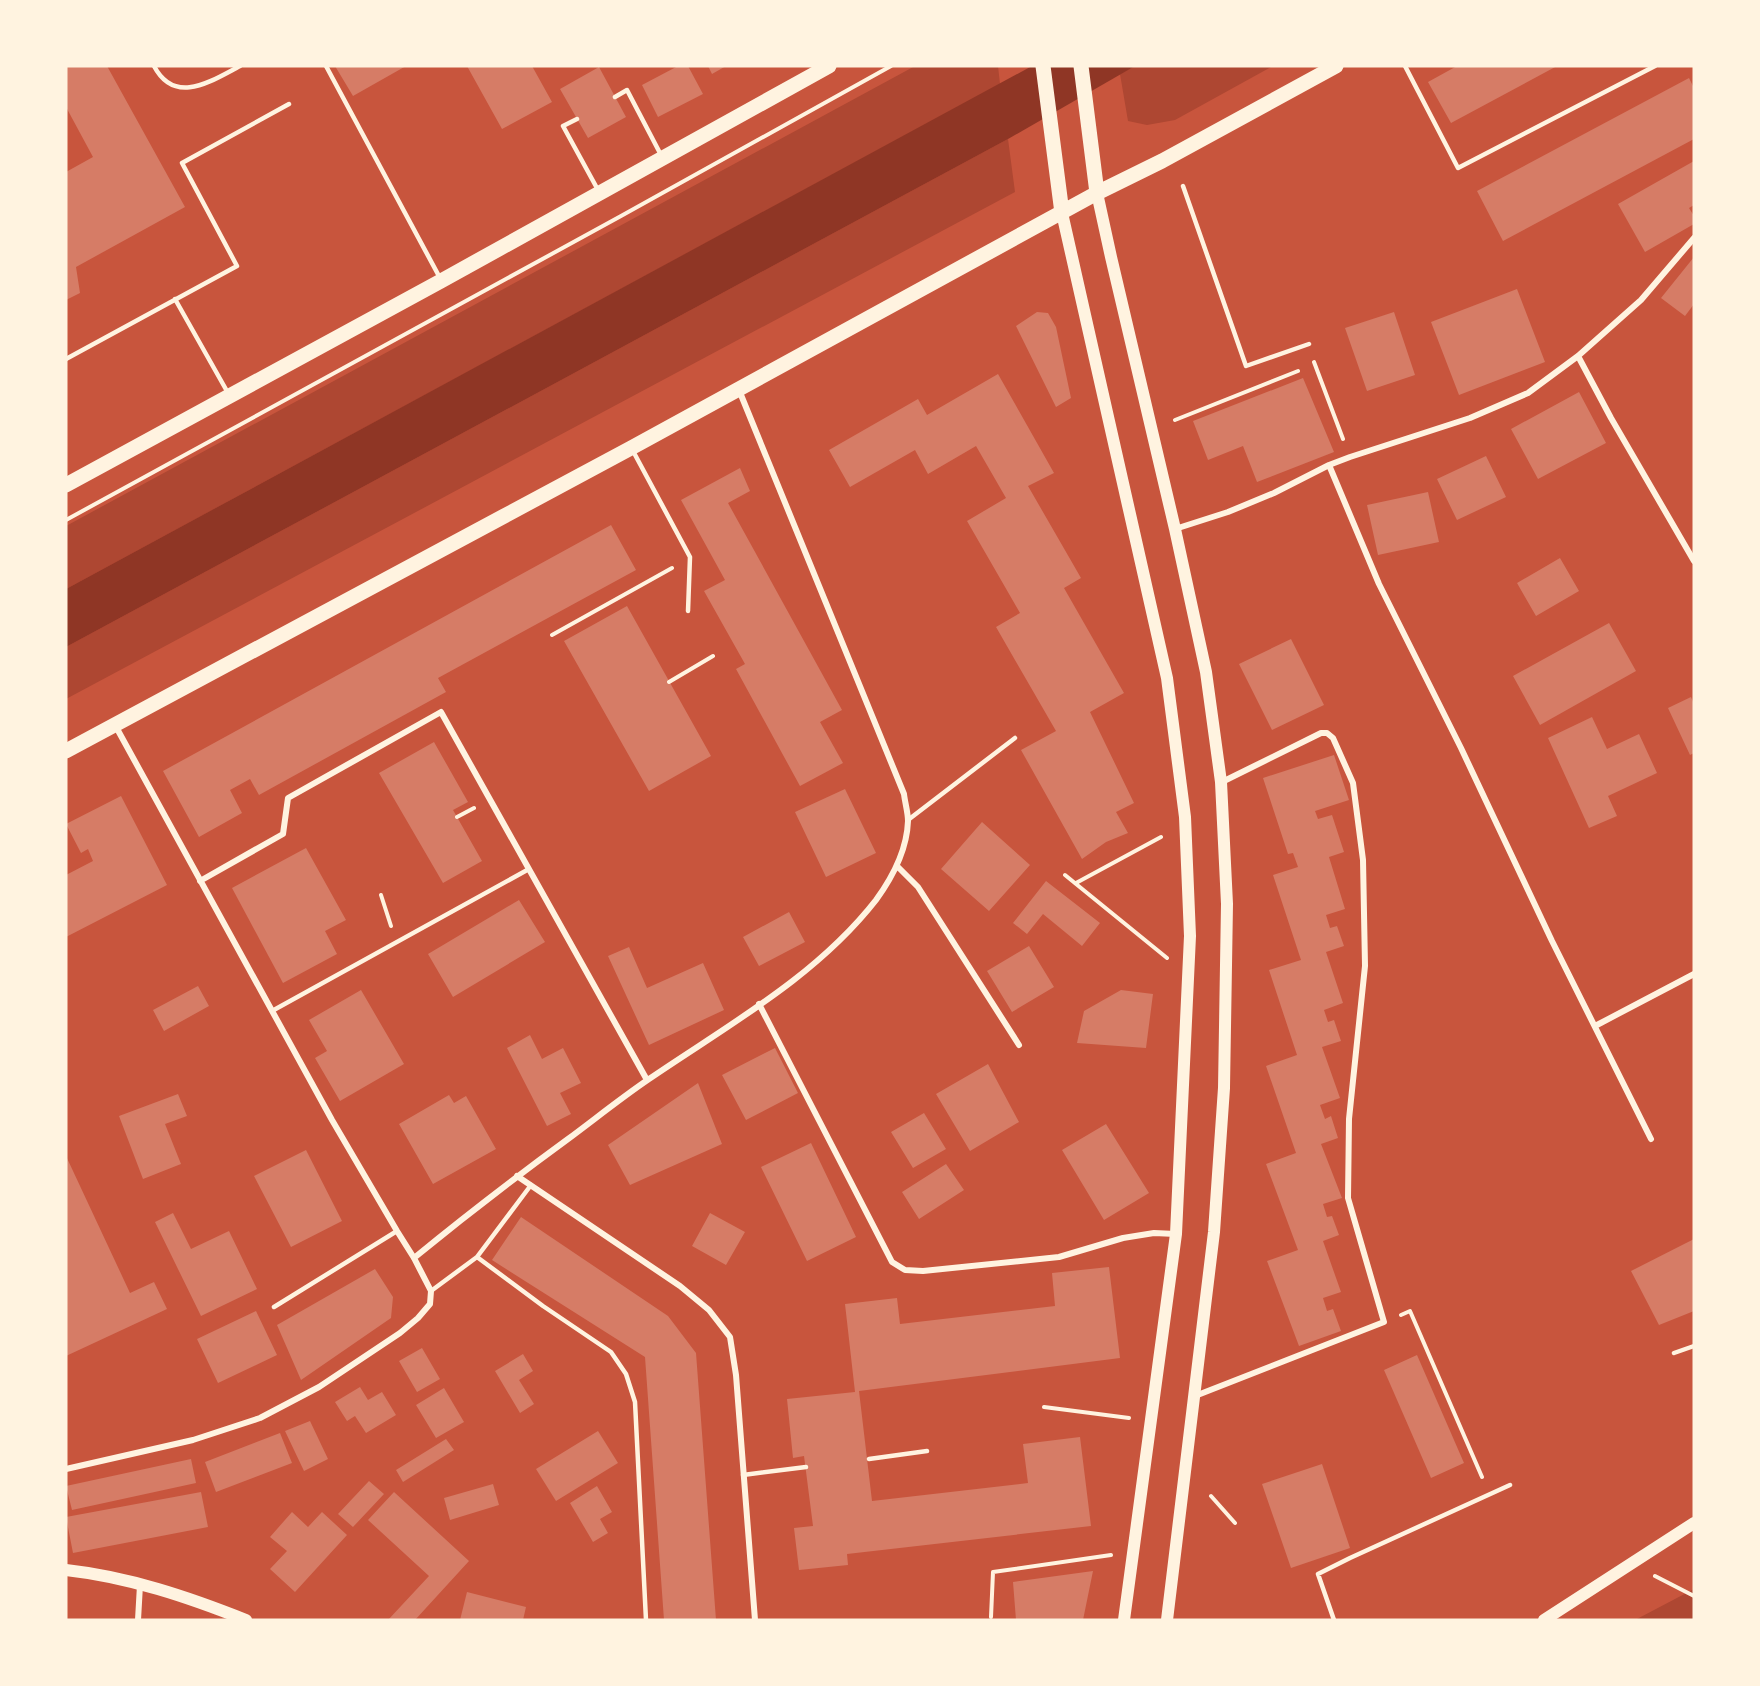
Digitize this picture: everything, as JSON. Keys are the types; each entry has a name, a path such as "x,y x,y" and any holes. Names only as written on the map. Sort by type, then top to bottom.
{"main road":[{"path":"66,485 829,66"},
{"path":"1043,66 1062,213 1167,678 1185,817 1191,936 1176,1234 1124,1620"},
{"path":"1081,66 1097,193 1206,672 1221,782 1227,904 1224,1088 1214,1232 1167,1620"},
{"path":"66,751 632,448 1097,193 1336,66"},
{"path":"1544,1620 1694,1523"},
{"path":"66,1569 141,1583 246,1620"}],"street":[{"path":"1175,529 1228,512 1274,493 1329,465 1470,418 1528,393 1578,356 1641,300 1694,238"},
{"path":"1578,356 1694,561"},
{"path":"414,1258 517,1176 647,1080 759,1004 821,958 877,898 897,866 908,820 903,794 739,390"},
{"path":"1329,465 1379,584 1651,1139"},
{"path":"200,881 283,834 288,798 441,712 647,1080"},
{"path":"66,1469 193,1440 260,1418 318,1387 400,1333 430,1304 431,1291 414,1258 332,1120 115,725"},
{"path":"1194,1396 1384,1322 1348,1198 1349,1119 1365,966 1363,860 1353,783 1333,738 1327,733 1321,733 1221,782"},
{"path":"897,866 918,886 1019,1045"},
{"path":"1595,1026 1694,974"},
{"path":"759,1004 892,1262 905,1270 923,1271 1059,1257 1123,1238 1154,1233 1176,1234"},
{"path":"517,1176 680,1286 709,1310 730,1337 736,1375 756,1620"},
{"path":"138,1620 141,1583"}],"lane":[{"path":"154,66 168,83 180,88 194,88 240,66"},
{"path":"326,66 441,281"},
{"path":"1405,66 1458,168 1655,66"},
{"path":"615,97 627,90 662,158"},
{"path":"66,359 237,266 182,163 289,104"},
{"path":"577,119 564,126 599,192"},
{"path":"1183,186 1246,366 1308,344"},
{"path":"175,299 229,395"},
{"path":"632,448 690,557 688,611"},
{"path":"908,820 1015,738"},
{"path":"273,1011 529,869"},
{"path":"431,1291 477,1257 531,1185"},
{"path":"274,1307 397,1231"},
{"path":"477,1257 543,1306 611,1352 626,1374 635,1402 646,1620"},
{"path":"1674,1353 1694,1346"},
{"path":"869,1459 927,1451"},
{"path":"743,1475 806,1467"},
{"path":"1334,1620 1318,1574 1510,1485"}],"path":[{"path":"66,520 891,66"},
{"path":"1308,344 1350,457"},
{"path":"1175,420 1289,375"},
{"path":"552,635 690,557"},
{"path":"669,682 713,656"},
{"path":"457,817 472,809"},
{"path":"1076,883 1161,837"},
{"path":"1065,875 1167,958"},
{"path":"381,895 396,943"},
{"path":"1384,1322 1410,1311 1490,1494"},
{"path":"1044,1407 1136,1419"},
{"path":"1211,1496 1235,1523"},
{"path":"991,1617 993,1572 1134,1552"},
{"path":"1630,1564 1694,1596"}],"shaded area":[{"path":"915,66 998,66 1000,84 66,589 66,526"},
{"path":"1032,66 1135,66 1008,139 66,647 66,589"},
{"path":"1135,66 1273,66 1175,120 1147,125 1128,121 1120,74"},
{"path":"1008,139 1015,192 66,699 66,647"},
{"path":"1694,1589 1694,1620 1635,1620"}],"building":[{"path":"66,66 107,66 185,207 76,267 80,293 66,300 66,172 93,157 66,107"},
{"path":"335,66 406,66 353,96"},
{"path":"467,66 532,66 552,102 502,129"},
{"path":"678,66 688,66 703,94 658,117 642,85"},
{"path":"708,66 726,66 712,74"},
{"path":"1457,66 1557,66 1451,123 1428,82"},
{"path":"599,67 626,117 588,138 560,89"},
{"path":"1689,78 1694,88 1694,139 1503,241 1477,191"},
{"path":"1694,161 1694,205 1689,208 1694,216 1694,224 1645,252 1618,204"},
{"path":"1694,257 1694,304 1685,316 1661,298"},
{"path":"1517,289 1545,362 1459,395 1431,322"},
{"path":"1037,312 1048,313 1056,327 1071,398 1056,407 1016,326"},
{"path":"1394,312 1415,375 1367,391 1345,328"},
{"path":"998,374 1054,473 1028,486 1081,578 1064,588 1124,693 1090,712 1134,803 1116,812 1128,833 1106,842 1082,859 1021,750 1056,731 996,627 1020,613 967,521 1006,498 976,446 928,474 915,450 850,487 829,450 918,399 927,415"},
{"path":"1303,378 1334,452 1257,482 1243,446 1208,460 1193,421"},
{"path":"1579,392 1606,443 1538,479 1511,429"},
{"path":"1486,456 1506,497 1457,520 1437,479"},
{"path":"740,468 750,491 728,503 842,710 820,722 843,763 800,786 736,669 745,664 704,591 725,580 681,500"},
{"path":"1428,492 1439,542 1378,555 1367,505"},
{"path":"611,525 636,570 438,678 446,692 259,795 250,779 230,790 242,813 199,837 163,771"},
{"path":"1560,558 1579,591 1536,616 1517,583"},
{"path":"627,606 711,756 649,791 564,641"},
{"path":"1609,623 1636,671 1540,725 1513,676"},
{"path":"1291,639 1324,705 1272,730 1239,664"},
{"path":"1691,697 1694,704 1694,753 1690,755 1668,708"},
{"path":"1592,717 1607,749 1639,734 1657,773 1608,796 1617,816 1589,828 1548,738"},
{"path":"434,742 468,802 453,810 482,861 443,883 379,773"},
{"path":"1334,755 1349,800 1315,811 1318,819 1332,815 1344,852 1329,857 1345,909 1326,915 1330,928 1337,926 1344,946 1326,952 1343,1003 1324,1010 1328,1022 1334,1020 1341,1041 1322,1047 1340,1098 1320,1105 1325,1119 1331,1116 1338,1138 1321,1144 1342,1198 1323,1204 1327,1217 1332,1216 1339,1235 1323,1241 1341,1292 1323,1298 1327,1311 1333,1309 1341,1331 1299,1346 1267,1261 1298,1250 1266,1164 1296,1153 1266,1066 1297,1055 1269,970 1301,960 1273,875 1298,867 1293,853 1288,854 1263,778"},
{"path":"845,789 876,853 826,877 795,812"},
{"path":"121,796 167,885 66,937 66,875 93,861 88,849 81,853 66,824"},
{"path":"982,822 1030,865 989,911 941,869"},
{"path":"306,848 346,920 325,931 337,954 283,983 232,888"},
{"path":"1046,881 1100,923 1082,946 1043,914 1027,934 1013,923"},
{"path":"519,900 545,942 453,997 428,954"},
{"path":"789,912 805,942 759,966 743,937"},
{"path":"1029,946 1054,987 1012,1012 987,971"},
{"path":"629,947 647,988 703,963 724,1010 649,1045 608,956"},
{"path":"198,986 209,1006 164,1031 153,1010"},
{"path":"361,990 404,1064 340,1101 315,1058 327,1051 309,1020"},
{"path":"1121,990 1153,994 1146,1048 1077,1043 1084,1011"},
{"path":"530,1035 542,1059 563,1048 581,1083 560,1093 571,1114 547,1126 507,1048"},
{"path":"775,1048 798,1093 746,1120 722,1075"},
{"path":"988,1064 1019,1122 970,1151 936,1094"},
{"path":"698,1083 722,1144 630,1185 608,1145"},
{"path":"178,1094 187,1116 165,1124 181,1164 143,1179 119,1116"},
{"path":"449,1095 454,1103 466,1096 496,1149 433,1184 399,1124"},
{"path":"924,1113 946,1149 913,1168 891,1132"},
{"path":"1106,1124 1149,1193 1104,1220 1062,1150"},
{"path":"811,1143 856,1237 807,1261 761,1167"},
{"path":"306,1150 342,1221 291,1247 254,1176"},
{"path":"66,1156 130,1293 154,1282 167,1309 66,1356"},
{"path":"946,1164 964,1190 919,1219 902,1192"},
{"path":"173,1213 191,1249 229,1231 257,1289 201,1316 155,1222"},
{"path":"710,1213 745,1232 726,1265 692,1246"},
{"path":"521,1217 668,1316 696,1353 716,1620 664,1620 645,1357 492,1260"},
{"path":"1694,1239 1694,1311 1659,1325 1631,1271"},
{"path":"1109,1267 1120,1358 859,1391 872,1501 1028,1483 1023,1444 1080,1437 1091,1526 847,1554 848,1565 799,1570 794,1528 813,1526 804,1456 793,1458 787,1399 855,1392 845,1304 897,1298 900,1324 1055,1306 1052,1273"},
{"path":"375,1269 393,1297 391,1318 301,1380 277,1325"},
{"path":"256,1311 277,1355 218,1383 197,1339"},
{"path":"422,1348 440,1379 417,1392 399,1361"},
{"path":"523,1354 533,1371 519,1380 534,1404 520,1413 495,1371"},
{"path":"1417,1355 1464,1463 1431,1478 1384,1370"},
{"path":"360,1387 368,1400 382,1392 396,1415 366,1433 355,1416 347,1421 335,1402"},
{"path":"444,1388 464,1422 436,1438 416,1405"},
{"path":"310,1421 328,1459 304,1471 285,1431"},
{"path":"598,1431 618,1463 556,1501 536,1469"},
{"path":"280,1433 292,1463 216,1492 205,1462"},
{"path":"446,1439 454,1450 403,1482 396,1470"},
{"path":"191,1459 196,1483 72,1510 66,1486"},
{"path":"1322,1464 1350,1548 1291,1568 1262,1484"},
{"path":"369,1481 384,1494 353,1527 338,1514"},
{"path":"493,1484 499,1505 450,1520 444,1498"},
{"path":"597,1486 612,1512 600,1519 608,1533 593,1542 570,1503"},
{"path":"201,1492 208,1527 73,1553 66,1517"},
{"path":"394,1492 469,1561 415,1620 388,1620 429,1576 368,1520"},
{"path":"292,1512 308,1527 322,1512 347,1535 295,1592 270,1569 287,1551 270,1537"},
{"path":"1093,1571 1083,1620 1016,1620 1013,1582"},
{"path":"467,1592 526,1607 523,1620 460,1620"}]}
